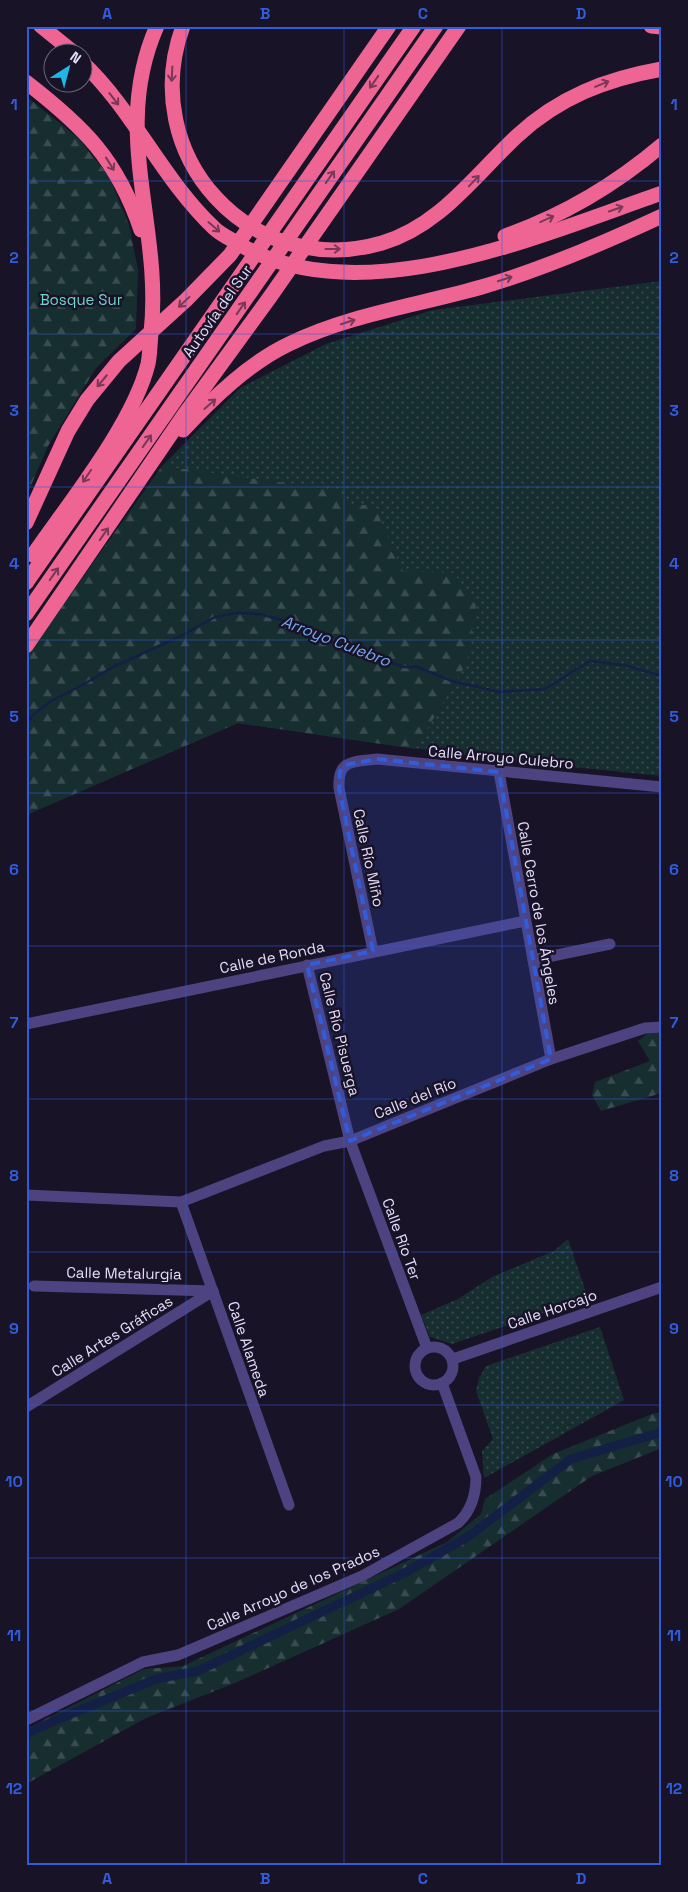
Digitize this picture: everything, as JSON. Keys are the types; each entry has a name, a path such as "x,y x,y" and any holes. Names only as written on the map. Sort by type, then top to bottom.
{"highway":[{"path":"41,26 61,42"},
{"path":"26,566 115,436 148,364 152,321 153,276 137,156 137,92 145,56 157,26"},
{"path":"183,26 172,69 172,96 178,131 191,165 212,194 239,220 276,240 319,249 354,250 405,235 440,212 516,136 548,111 570,98 622,76 662,69"},
{"path":"26,523 68,431 87,400 103,379 210,277 230,255 389,26"},
{"name":"Autovía del Sur","path":"26,583 239,280 287,207 414,26"},
{"name":"Autovía del Sur","path":"26,614 436,26"},
{"path":"26,646 459,26"},
{"path":"651,26 662,27"},
{"path":"92,73 116,101 190,204 216,230 261,258 305,270 337,273 384,271 467,259 662,193"},
{"path":"26,82 70,117 108,160 132,203 150,252"},
{"path":"384,271 464,250 514,233 561,212 627,172 662,145"},
{"path":"152,464 205,407 246,372 288,344 367,316 486,286 545,266 662,216"}],"street":[{"name":"Calle Arroyo Culebro","path":"340,771 345,765 352,762 377,759 662,787"},
{"name":"Calle Río Miño","path":"340,771 339,788 373,952"},
{"name":"Calle Cerro de los Ángeles","path":"499,772 551,1059"},
{"name":"Calle de Ronda","path":"26,1024 525,921"},
{"path":"532,960 610,944"},
{"name":"Calle Río Pisuerga","path":"307,965 350,1140"},
{"name":"Calle del Río","path":"181,1202 324,1146 350,1140 551,1059 645,1028 662,1027"},
{"name":"Calle Río Ter","path":"350,1140 427,1348"},
{"path":"26,1195 181,1202"},
{"name":"Calle Alameda","path":"181,1202 288,1505"},
{"name":"Calle Metalurgia","path":"34,1286 213,1291"},
{"name":"Calle Horcajo","path":"452,1359 662,1287"},
{"name":"Calle Artes Gráficas","path":"26,1407 213,1291"},
{"path":"439,1347 445,1350 452,1359 453,1371 442,1383 436,1385 424,1383 416,1373 415,1361 422,1351 427,1348 439,1347"},
{"name":"Calle Arroyo de los Prados","path":"26,1720 143,1662 178,1655 362,1576 458,1523 467,1515 472,1503 476,1490 476,1478 442,1383"}],"highlighted area":[{"path":"377,759 499,772 551,1059 350,1141 307,965 373,951 339,788 340,771 345,765"}],"green space":[{"name":"Bosque Sur","path":"26,96 78,138 109,176 129,225 138,270 136,329 96,368 48,446 26,497"},
{"path":"662,281 662,776 484,758 238,723 26,815 26,662 162,466 240,388 326,344 433,310"},
{"path":"162,466 336,490 349,505 374,505 403,571 454,573 476,605 467,663 415,749 238,723 26,815 26,657"},
{"path":"655,1027 662,1032 662,1093 601,1111 592,1095 595,1082 650,1061 638,1041"},
{"path":"568,1239 588,1298 452,1344 430,1337 421,1315 458,1299 492,1277 554,1251"},
{"path":"600,1327 624,1400 484,1478 482,1451 493,1439 476,1391 479,1378 486,1366"},
{"path":"662,1412 662,1448 592,1476 399,1609 235,1683 146,1718 26,1784 26,1729 144,1669 183,1666 447,1542 481,1514 485,1499 553,1454 652,1414"}],"waterway":[{"name":"Arroyo Culebro","path":"26,725 33,715 51,701 113,667 183,635 215,617 237,613 260,614 282,620 403,667 417,667 452,681 499,692 545,689 590,661 624,665 662,676"},
{"path":"26,1734 156,1679 198,1671 408,1571 469,1536 571,1459 662,1432"}]}
